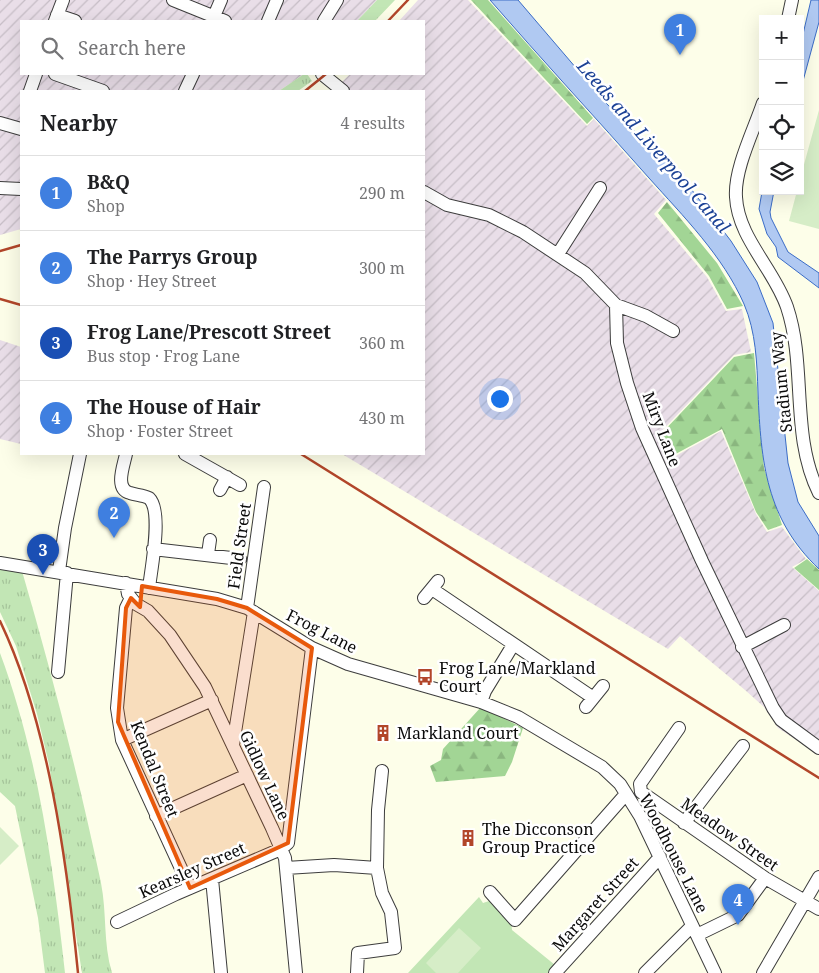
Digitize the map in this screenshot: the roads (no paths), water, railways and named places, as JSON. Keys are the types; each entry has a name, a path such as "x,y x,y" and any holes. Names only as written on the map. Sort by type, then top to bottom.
{"street":[{"path":"63,0 56,18 69,20"},
{"path":"173,0 217,20 221,0"},
{"path":"268,20 277,0"},
{"path":"325,20 337,0"},
{"path":"789,15 792,0"},
{"path":"30,90 36,75"},
{"path":"58,75 100,90"},
{"path":"185,90 192,75"},
{"path":"323,75 342,90"},
{"name":"Stadium Way","path":"762,105 737,179 737,207 746,232 773,276 787,307 795,346 804,448 819,493"},
{"path":"0,123 20,125"},
{"path":"558,254 600,188"},
{"path":"1,189 20,189"},
{"path":"425,193 447,205 489,215 523,232 584,273 616,305 646,316 673,331"},
{"name":"Miry Lane","path":"616,305 617,343 642,428 742,647 781,720 819,748"},
{"path":"58,672 66,524 80,455"},
{"name":"Gidlow Lane","path":"126,455 121,480 122,487 126,492 147,497 155,507 153,549 143,597 148,611"},
{"path":"187,455 240,485"},
{"path":"220,490 227,478"},
{"name":"Field Street","path":"233,745 264,487"},
{"path":"208,554 210,540"},
{"path":"153,549 240,559"},
{"name":"Frog Lane","path":"0,563 217,599 250,610 312,648 348,664 482,702 518,718 586,757 613,776"},
{"path":"126,583 126,592 131,598"},
{"path":"431,590 513,645 589,702 604,686"},
{"name":"Gidlow Lane","path":"131,598 148,611 170,635 212,700 281,849 286,868 296,973"},
{"name":"Kendal Street","path":"131,598 126,608 117,708 122,740 190,888"},
{"path":"742,647 784,625"},
{"path":"482,702 485,691 513,645"},
{"path":"281,849 288,843 292,823 312,648"},
{"path":"122,740 212,700"},
{"name":"Meadow Street","path":"679,728 639,788 641,792 765,878 819,909"},
{"path":"684,823 742,746"},
{"path":"357,973 358,953 395,948 391,912 382,893 377,868 378,810 382,772"},
{"path":"156,816 247,775"},
{"name":"Woodhouse Lane","path":"613,776 626,794 660,857 715,973"},
{"path":"490,892 515,920 626,794"},
{"name":"Kearsley Street","path":"117,922 281,849"},
{"name":"Margaret Street","path":"555,973 660,857"},
{"path":"286,868 334,866 377,868"},
{"path":"763,973 819,877"},
{"path":"645,973 695,930 738,915 765,878"},
{"path":"212,879 221,973"}],"water":[{"name":"Leeds and Liverpool Canal","path":"490,0 518,0 606,103 685,181 731,241 757,282 773,323 788,463 798,502 819,536 819,569 801,550 788,530 777,510 770,488 761,443 753,337 748,315 735,286 714,253 701,237"},
{"path":"811,0 819,0 819,22 804,77 804,60 804,30"},
{"path":"761,195 773,195 770,212 771,218 788,252 819,273 819,288 778,257 776,247 767,234 759,209"}],"railway":[{"path":"389,20 408,0"},
{"path":"306,90 325,75"},
{"path":"0,251 20,245"},
{"path":"0,299 20,305"},
{"path":"303,455 819,778"},
{"path":"0,621 17,660 43,747 61,839 78,973"}],"place":[{"name":"B&Q","path":"680,55"},
{"name":"The Parrys Group","path":"114,538"},
{"name":"Frog Lane/Prescott Street","path":"43,575"},
{"name":"Frog Lane/Markland Court","path":"425,677"},
{"name":"Markland Court","path":"383,733"},
{"name":"The Dicconson Group Practice","path":"468,838"},
{"name":"The House of Hair","path":"738,925"}]}
